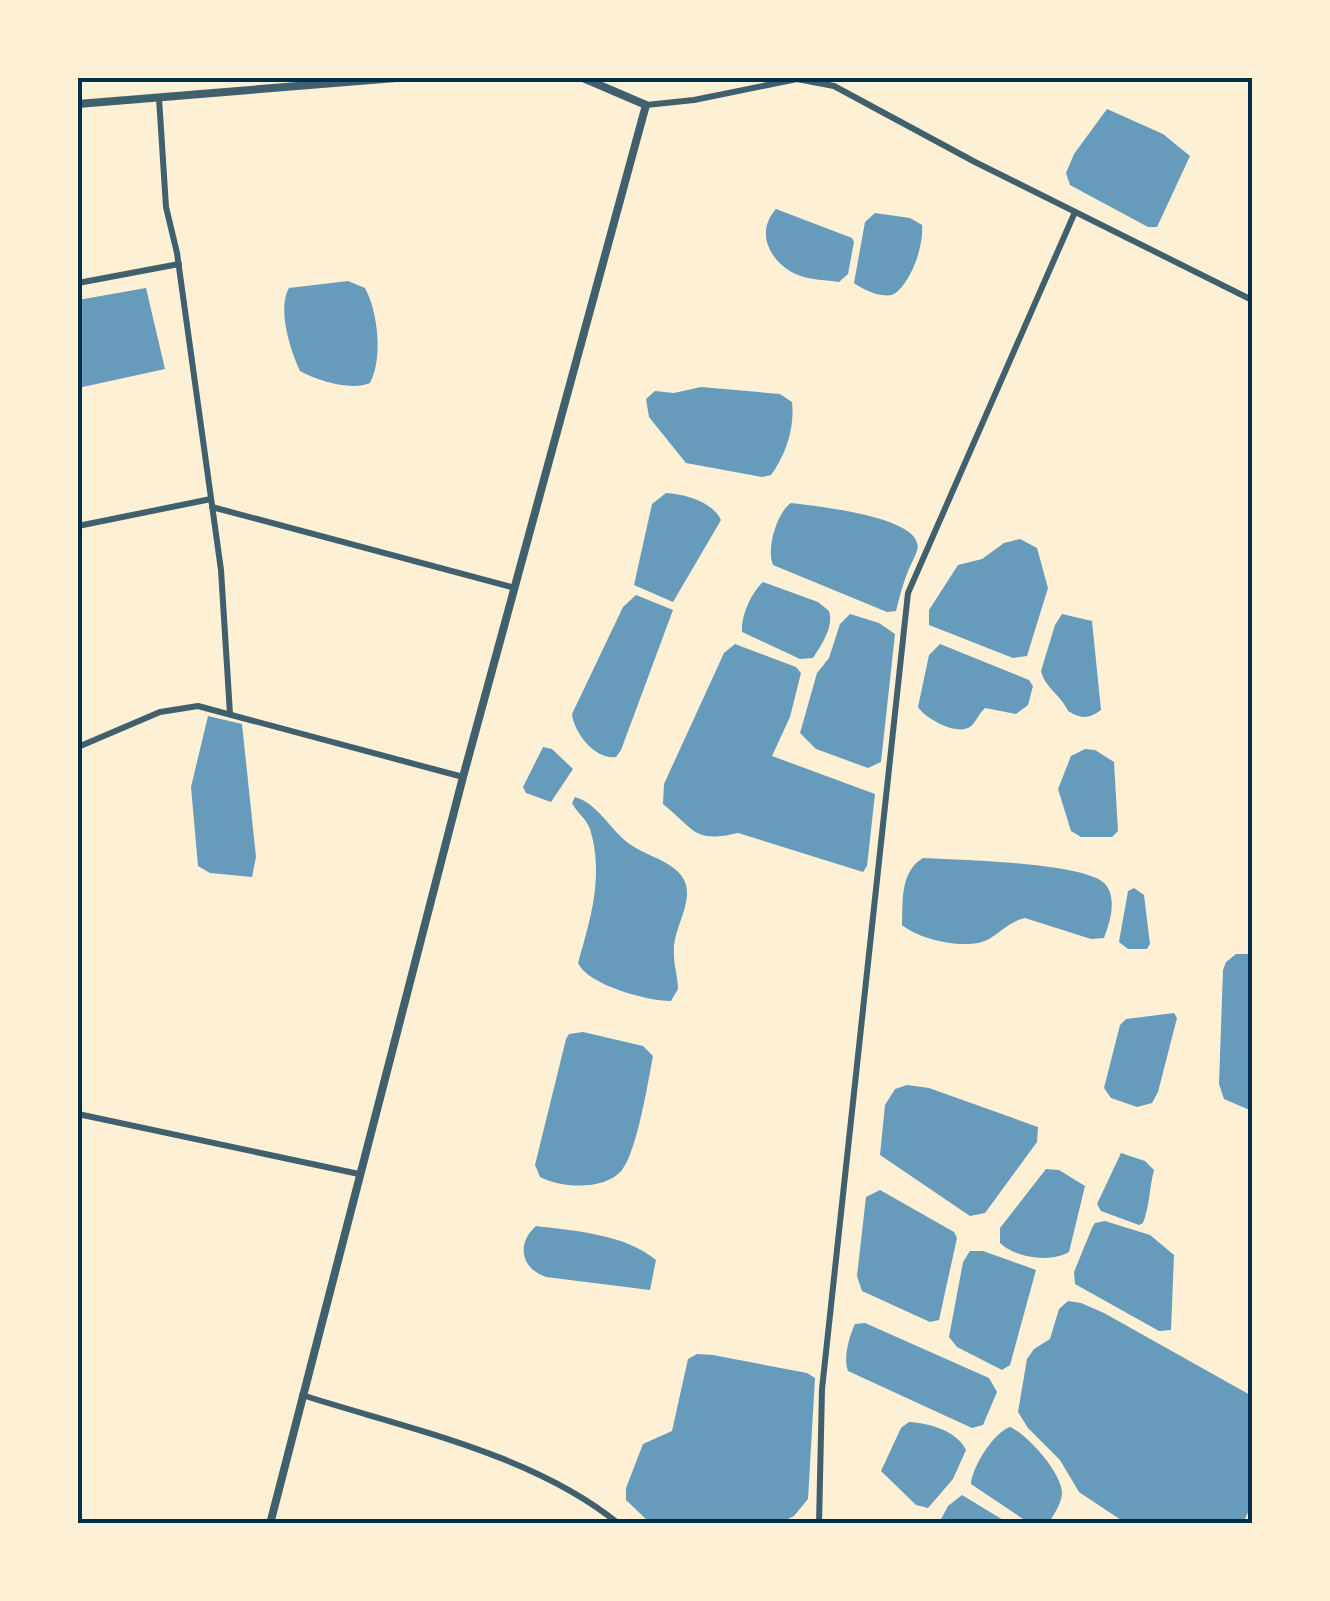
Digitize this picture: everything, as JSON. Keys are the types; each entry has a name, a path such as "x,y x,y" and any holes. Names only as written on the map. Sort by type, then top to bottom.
{"street":[{"path":"78,104 396,78"},
{"path":"584,78 596,79 646,105 694,100 797,79 847,90 938,142 1252,300"},
{"path":"158,98 166,207 179,264 221,570 230,714"},
{"path":"270,1524 359,1174 646,105"},
{"path":"818,1524 822,1388 908,593 1075,212"},
{"path":"78,284 179,264"},
{"path":"78,526 212,503 515,588"},
{"path":"78,747 177,707 198,706 464,778"},
{"path":"78,1114 359,1174"},
{"path":"302,1396 485,1453 564,1487 619,1524"}],"water":[{"path":"1107,109 1163,134 1190,156 1157,227 1148,227 1070,185 1066,173 1074,154"},
{"path":"776,209 852,238 848,274 839,282 813,279 780,263 766,238 766,228"},
{"path":"875,213 910,218 922,225 913,269 894,294 869,292 854,283 865,222"},
{"path":"348,281 365,288 376,322 378,348 370,383 354,386 335,384 300,371 289,341 284,306 289,288"},
{"path":"146,288 165,369 78,388 78,300"},
{"path":"701,387 780,394 792,402 788,440 771,475 762,477 686,463 649,417 646,399 655,391 674,393"},
{"path":"666,493 698,500 712,508 721,520 673,602 634,585 652,504"},
{"path":"791,503 881,519 911,534 917,549 896,611 887,612 773,565 774,531"},
{"path":"1020,539 1037,548 1048,588 1027,656 1013,658 929,625 929,610 958,565 982,559 1004,543"},
{"path":"763,582 818,602 829,611 829,629 813,658 800,659 742,632 748,605"},
{"path":"636,595 673,610 621,750 616,757 608,757 587,744 572,714 623,607"},
{"path":"850,614 879,623 895,634 881,762 868,768 816,749 800,733 817,673 829,658 840,624"},
{"path":"1062,614 1092,621 1101,710 1089,716 1068,711 1041,671"},
{"path":"735,644 796,667 801,673 790,717 772,756 875,794 867,866 863,872 738,833 704,835 663,804 664,784 724,653"},
{"path":"940,644 1029,680 1033,686 1028,705 1016,714 985,708 972,726 964,729 949,728 927,716 918,707 929,655"},
{"path":"208,716 242,724 256,857 252,877 210,873 198,866 191,787"},
{"path":"543,747 552,749 573,769 551,802 526,793 523,787"},
{"path":"1085,749 1095,750 1114,762 1118,831 1112,837 1081,837 1071,831 1058,789 1071,756"},
{"path":"575,797 597,811 628,843 671,866 683,879 687,898 675,940 678,989 671,1001 605,985 578,963 591,913 596,863 590,829 572,803"},
{"path":"923,858 1049,867 1095,877 1106,885 1111,897 1104,938 1091,939 1025,918 989,939 969,944 920,935 902,925 902,906 910,871"},
{"path":"1134,888 1144,895 1150,944 1147,949 1128,949 1119,942 1128,891"},
{"path":"1236,954 1252,954 1252,1111 1224,1099 1219,1084 1223,970"},
{"path":"1174,1013 1177,1018 1152,1103 1137,1107 1111,1098 1104,1088 1120,1025 1126,1019"},
{"path":"583,1032 643,1046 653,1056 627,1161 622,1170 605,1182 582,1186 540,1177 535,1165 566,1039 569,1034"},
{"path":"907,1085 929,1088 1038,1127 1037,1142 985,1213 970,1216 880,1155 885,1105 895,1089"},
{"path":"1121,1153 1145,1161 1154,1170 1145,1216 1139,1225 1101,1211 1097,1204"},
{"path":"1046,1169 1059,1170 1085,1186 1069,1252 1033,1257 1000,1243 1000,1228"},
{"path":"880,1190 954,1232 957,1238 939,1320 930,1322 862,1291 857,1276 866,1197"},
{"path":"1105,1221 1150,1235 1174,1255 1171,1330 1159,1331 1075,1284 1074,1272 1092,1228"},
{"path":"536,1226 599,1235 644,1251 656,1260 650,1290 538,1273 524,1255 526,1240"},
{"path":"970,1251 983,1251 1036,1270 1010,1365 1002,1370 957,1347 949,1337 963,1262"},
{"path":"1068,1301 1104,1313 1252,1396 1252,1504 1243,1523 1127,1524 1079,1492 1060,1460 1028,1428 1018,1412 1027,1359 1050,1339 1059,1309"},
{"path":"865,1323 989,1378 997,1392 983,1425 972,1428 848,1371 846,1354 851,1335 855,1324"},
{"path":"697,1354 807,1373 815,1378 808,1499 794,1516 780,1523 650,1523 626,1500 626,1488 643,1444 672,1431 688,1359"},
{"path":"909,1422 942,1429 966,1450 953,1479 928,1508 916,1505 881,1471 901,1428"},
{"path":"1010,1427 1043,1456 1057,1476 1062,1494 1049,1523 1029,1523 971,1484 985,1451"},
{"path":"962,1495 1008,1523 939,1523 948,1506"}]}
